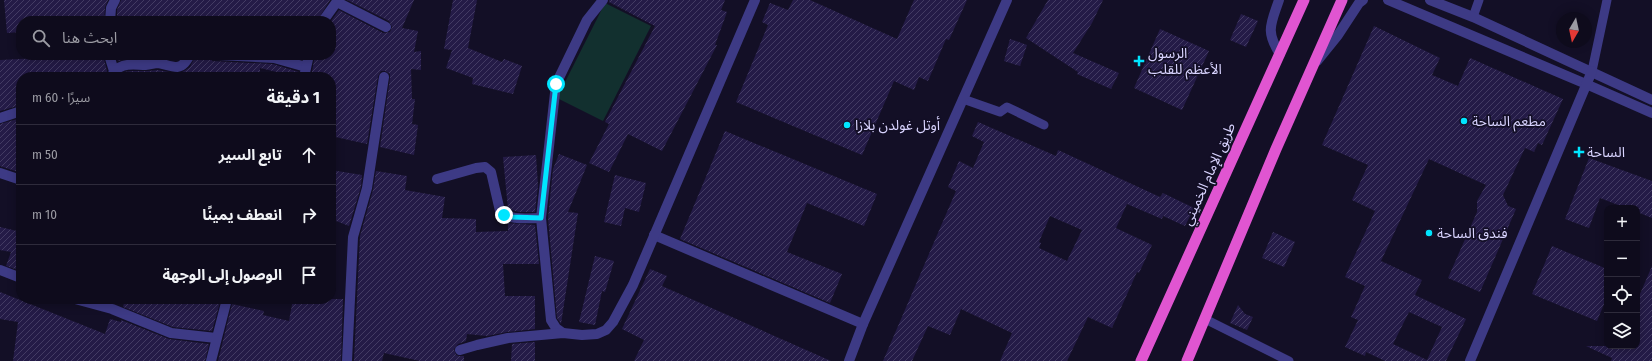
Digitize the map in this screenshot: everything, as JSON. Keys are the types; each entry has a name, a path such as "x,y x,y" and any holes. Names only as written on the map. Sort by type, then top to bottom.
{"highway":[{"name":"طريق الإمام الخميني","path":"1141,361 1304,0"},
{"path":"1187,361 1276,149 1342,0"}],"street":[{"path":"110,16 111,8 115,0"},
{"path":"563,333 556,328 551,320 541,218 556,84 587,20 603,0"},
{"path":"460,350 477,344 508,338 563,333 582,335 597,334 606,330 622,308 755,0"},
{"path":"849,361 863,324 1007,0"},
{"path":"1279,0 1270,31 1272,42 1280,54"},
{"path":"1313,66 1338,35 1359,3 1363,0"},
{"path":"1388,0 1586,84 1652,114"},
{"path":"1430,0 1473,17 1652,100"},
{"path":"326,16 337,1 386,27"},
{"path":"110,60 113,72"},
{"path":"115,72 120,66 130,64 148,65 156,63 178,67 186,63 188,60"},
{"path":"278,60 305,72 308,60"},
{"path":"1470,361 1592,71"},
{"path":"347,361 352,237 367,188 384,77"},
{"path":"0,118 16,113"},
{"path":"437,179 476,168 485,167 491,172 500,211 504,215 512,217 541,218"},
{"path":"0,173 16,178"},
{"path":"654,235 863,324"},
{"path":"0,270 16,276"},
{"path":"94,304 112,309 171,333 216,338"},
{"path":"211,361 226,304"}],"lane":[{"path":"1473,17 1479,0"},
{"path":"1592,71 1606,0"},
{"path":"963,99 1000,112 1007,107 1044,125"},
{"path":"1205,319 1289,361"}],"green space":[{"path":"605,3 651,26 603,121 557,98"}],"building":[{"path":"4,0 108,0 105,7 104,16 16,16 16,32 7,33"},
{"path":"121,0 330,0 320,16 117,16 117,10"},
{"path":"347,0 414,0 402,28 418,31 414,52 421,51 421,70 411,69 412,99 415,99 412,124 418,125 414,155 380,147 390,74 385,71 381,71 378,76 367,144 336,137 336,72 312,72 314,60 336,60 336,16 335,16 339,10 383,33 390,32 392,27 389,21"},
{"path":"453,0 477,0 468,48 502,62 504,59 522,66 513,94 472,84 473,78 446,68 452,50 444,49"},
{"path":"609,0 725,0 721,10 727,12 715,45 717,45 662,151 628,134 609,172 589,163 609,124 605,122 655,26 609,2"},
{"path":"793,0 810,0 897,39 914,0 967,0 949,40 946,39 928,81 919,77 914,90 894,81 862,155 736,102 768,25 762,22 770,3 788,10"},
{"path":"1048,0 1103,0 1092,23 1073,53 1119,73 1111,89 1077,74 1078,72 1026,38"},
{"path":"1241,14 1258,21 1246,47 1230,40"},
{"path":"1374,26 1440,58 1432,75 1458,86 1470,58 1563,99 1542,145 1538,143 1534,152 1525,148 1503,195 1508,206 1516,209 1480,292 1448,278 1477,212 1477,201 1486,185 1429,159 1381,261 1422,280 1415,295 1466,319 1446,361 1385,361 1366,352 1365,356 1345,347 1358,320 1351,317 1365,286 1345,277 1375,211 1352,200 1368,165 1322,145","holes":["1409,312 1442,327 1427,360 1393,344"]},
{"path":"1160,29 1209,51 1182,110 1134,88"},
{"path":"1010,39 1027,45 1020,66 1004,61"},
{"path":"0,60 104,60 107,71 16,72 16,106 0,111"},
{"path":"194,60 212,60 273,64 299,72 277,72 260,68 260,72 182,72 190,67"},
{"path":"158,70 169,72 124,72 131,71"},
{"path":"16,119 16,171 0,166 0,124"},
{"path":"978,122 1056,156 1058,150 1160,197 1163,193 1194,208 1185,226 1163,216 1162,219 1127,204 1116,228 1152,245 1139,273 1137,272 1112,328 1088,317 1067,361 1000,361 1012,333 961,309 950,335 928,326 912,361 883,361 956,191 948,187 959,161 973,168 984,142 972,136","holes":["1050,216 1082,230 1067,261 1039,248 1041,243 1039,242"]},
{"path":"725,131 877,194 864,226 807,203 787,252 842,274 830,303 680,239"},
{"path":"559,154 587,165 568,212 578,213 561,324 557,318 548,218 553,169"},
{"path":"536,155 538,186 535,212 519,212 508,209 503,157"},
{"path":"1589,158 1652,181 1652,218 1640,213 1640,205 1618,205 1600,198 1589,228 1565,219"},
{"path":"336,171 362,175 361,187 349,226 336,221"},
{"path":"376,171 407,176 405,190 445,197 442,218 476,219 476,232 508,231 508,223 535,225 539,264 503,264 505,296 535,296 535,329 487,336 467,334 466,341 458,344 454,349 456,355 464,356 464,361 420,361 384,353 382,361 354,361 360,236 373,190"},
{"path":"615,175 646,183 639,212 625,208 621,226 604,222"},
{"path":"0,227 16,231 16,269 6,266 11,252 0,250"},
{"path":"1273,232 1295,242 1284,267 1262,258"},
{"path":"1552,246 1604,268 1604,304 1597,321 1532,294"},
{"path":"595,256 614,261 605,292 602,291 595,325 579,322"},
{"path":"1652,266 1652,361 1611,361 1612,358 1586,346 1604,346 1604,349 1640,349 1640,294"},
{"path":"650,269 667,276 662,286 831,361 634,361 644,340 622,329"},
{"path":"0,292 16,298 16,304 30,304 105,334 110,319 121,322 121,320 169,339 209,344 205,361 13,361 18,322 0,319"},
{"path":"336,299 343,299 341,361 218,361 232,304 264,311 263,315 289,321 292,304 336,304"},
{"path":"124,304 219,304 212,331 173,327 123,307"},
{"path":"1238,305 1245,314 1253,317 1247,330 1230,323"},
{"path":"535,342 535,361 511,361 512,344"}],"place":[{"name":"الرسول الأعظم للقلب","path":"1139,61"},
{"name":"مطعم الساحة","path":"1464,121"},
{"name":"أوتل غولدن بلازا","path":"847,125"},
{"name":"الساحة","path":"1579,152"},
{"name":"فندق الساحة","path":"1429,233"}],"route":[{"path":"504,215 512,217 541,218 556,84"}]}
